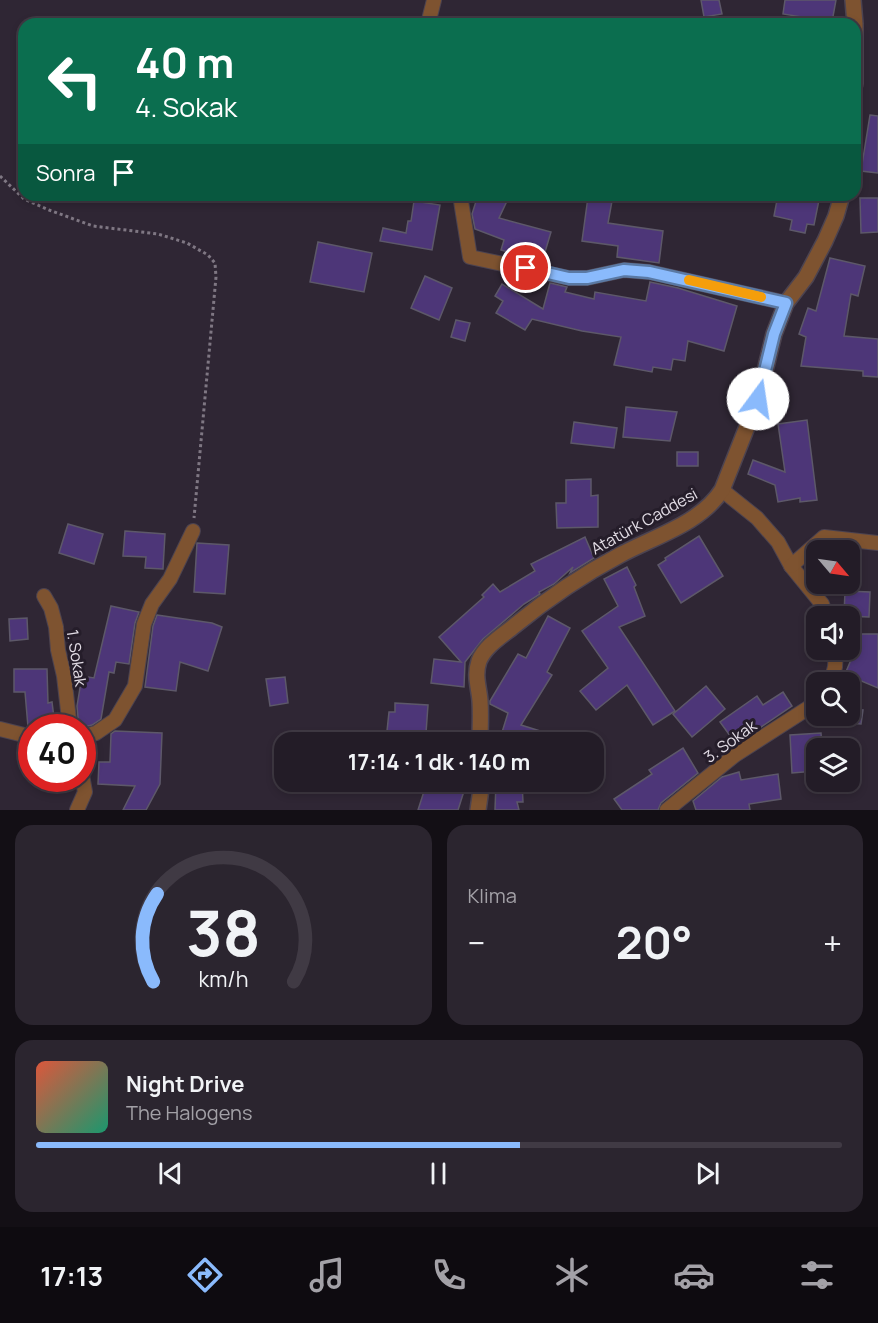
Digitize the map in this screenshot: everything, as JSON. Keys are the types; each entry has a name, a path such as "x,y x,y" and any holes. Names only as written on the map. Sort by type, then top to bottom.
{"street":[{"path":"430,18 434,0"},
{"path":"853,0 854,18"},
{"path":"461,201 470,257 569,278 587,278 624,270 649,272 786,303"},
{"name":"Atatürk Caddesi","path":"480,732 480,702 476,675 480,660 489,647 534,610 575,581 619,555 700,514 714,502 722,490 758,399 774,334 786,303 806,277 825,241 840,201"},
{"path":"722,490 763,524 778,542 791,566 823,606"},
{"path":"96,733 116,720 135,686 144,624 152,604 170,579 193,531"},
{"path":"791,566 824,537 878,543"},
{"name":"1. Sokak","path":"44,596 51,608 56,627 68,714"},
{"name":"3. Sokak","path":"667,810 735,755 806,709"},
{"path":"0,729 18,733"},
{"path":"77,810 85,792"},
{"path":"478,810 481,792"}],"path":[{"path":"0,176 18,193"},
{"path":"29,201 93,226 158,234 187,243 208,255 215,263 216,277 193,531"}],"building":[{"path":"701,0 719,0 722,14 704,17"},
{"path":"785,0 836,0 833,18 808,18 783,14"},
{"path":"870,115 878,116 878,173 861,171"},
{"path":"861,198 878,198 878,232 861,233"},
{"path":"414,201 440,205 432,250 380,241 383,228 406,233 408,221 411,221"},
{"path":"476,201 507,201 499,218 551,232 542,262 501,250 504,240 475,229 472,214"},
{"path":"587,201 612,201 608,223 663,231 659,263 617,257 618,246 582,241"},
{"path":"777,201 819,201 814,225 807,224 805,233 790,230 792,220 774,216"},
{"path":"318,242 372,253 364,292 310,282"},
{"path":"830,258 865,266 858,296 851,294 844,336 878,339 878,377 863,376 863,371 801,366 806,337 799,334 808,308 816,311"},
{"path":"425,276 452,288 439,320 411,308"},
{"path":"650,282 737,306 724,351 688,341 685,361 673,359 671,370 653,367 652,372 614,365 621,337 582,331 532,319 525,330 496,313 503,301 495,296 502,284 543,309 550,283 567,287 565,292 594,299 595,292 646,301"},
{"path":"456,320 470,323 465,341 451,337"},
{"path":"626,407 677,412 670,441 623,437"},
{"path":"807,420 817,500 800,502 800,498 778,502 775,485 748,474 753,460 785,472 778,424"},
{"path":"574,422 617,428 614,448 571,443"},
{"path":"677,452 698,452 698,466 677,466"},
{"path":"591,479 591,496 598,495 598,527 557,528 556,503 566,503 566,480"},
{"path":"68,524 103,534 94,564 59,553"},
{"path":"125,531 165,534 163,569 145,568 146,557 123,556"},
{"path":"699,536 723,576 681,603 658,565"},
{"path":"585,537 594,558 570,573 573,567 483,639 465,662 464,687 431,683 434,659 461,662 439,637 484,597 482,595 493,584 500,592 535,571 531,564"},
{"path":"197,543 229,545 225,594 194,592"},
{"path":"627,567 636,585 634,587 645,616 619,627 675,711 653,725 627,685 596,710 580,691 608,668 582,631 618,606 604,579"},
{"path":"870,592 869,617 860,617 860,606 844,606 845,594"},
{"path":"111,606 139,612 135,623 129,664 116,662 114,673 109,672 101,719 96,722 96,714 78,714 77,706 82,676 94,678"},
{"path":"157,615 212,623 222,627 208,671 180,662 176,691 145,687 153,626"},
{"path":"548,616 570,628 547,672 552,675 521,725 544,732 502,732 508,713 490,704 490,701 518,654 526,658"},
{"path":"27,618 28,639 10,641 9,619"},
{"path":"860,634 878,634 878,688 860,680 860,672 846,672 851,660 860,660"},
{"path":"14,669 47,669 48,703 52,702 54,714 27,714 25,692 14,692"},
{"path":"285,677 288,703 270,706 266,679"},
{"path":"706,686 725,709 692,737 673,714"},
{"path":"783,692 792,706 736,744 720,722 757,696 763,705"},
{"path":"395,703 428,705 426,732 387,731 389,712 395,712"},
{"path":"860,710 863,710 860,724"},
{"path":"115,731 162,733 160,784 146,810 123,810 135,786 98,784 99,762 110,762 111,734"},
{"path":"821,733 821,738 806,738 806,772 792,773 790,735"},
{"path":"683,748 698,773 661,803 658,810 622,810 614,799 652,774 649,770"},
{"path":"739,772 741,780 778,774 781,799 749,804 750,810 696,810 693,801 722,777"},
{"path":"424,792 464,792 458,810 418,810"},
{"path":"496,792 522,792 523,802 517,802 519,810 495,810"}],"slow traffic":[{"path":"689,280 761,297"}],"route":[{"path":"526,268 569,278 587,278 624,270 635,270 786,303 774,334 758,399"}]}
